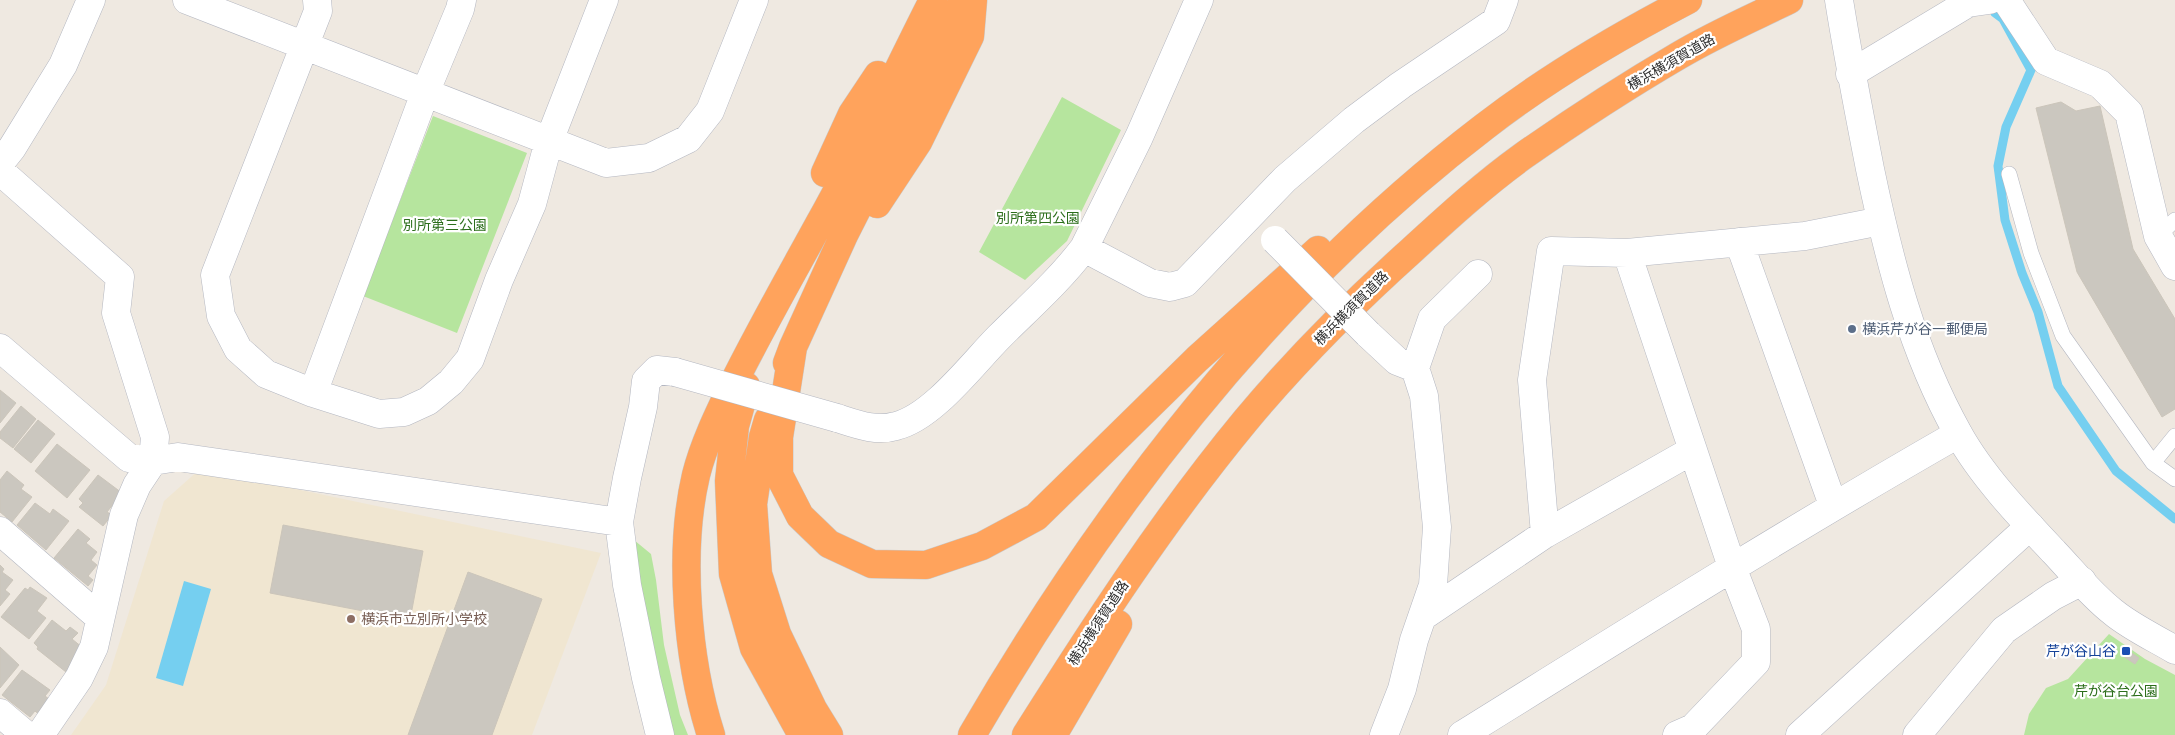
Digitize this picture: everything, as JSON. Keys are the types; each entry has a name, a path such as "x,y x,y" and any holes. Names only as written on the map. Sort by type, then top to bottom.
{"highway":[{"path":"783,287 807,213 852,114 928,0"},
{"path":"711,735 705,717 693,649 687,585 687,533 696,474 719,414 760,330 824,214 933,0"},
{"path":"828,735 812,709 777,634 758,574 753,504 763,437 792,347 844,235 963,0"},
{"path":"817,294 918,142 970,36 973,0"},
{"path":"792,347 779,437 779,475 800,516 828,544 872,564 926,565 982,546 1036,517 1197,360 1311,255 1419,179 1485,126 1565,70 1688,0"},
{"name":"横浜横須賀道路","path":"1026,735 1106,609 1184,499 1246,420 1310,348 1381,278 1453,212 1521,158 1594,108 1680,55 1788,0"},
{"path":"972,735 1064,587 1151,466 1211,392 1276,318 1338,254 1419,179"},
{"path":"760,330 735,426 730,472 733,574 754,648 802,735"},
{"path":"1053,735 1116,628 1246,420"}],"street":[{"path":"0,163 12,148 63,65 91,0"},
{"path":"187,0 606,164 649,158 688,139 710,111 754,0"},
{"path":"317,0 318,11 302,46 215,275 221,316 238,348 266,374 313,394 379,414 404,412 428,401 451,382 470,359 499,280 532,204 549,141 604,0"},
{"path":"313,394 425,93 460,10 462,0"},
{"path":"660,735 627,585 620,522 627,478 643,407 646,381 657,370 675,372 869,428 896,426 914,418 948,392 982,354 1066,272 1084,248 1139,137 1199,0"},
{"path":"1084,248 1150,283 1170,287 1185,283 1286,179 1354,120 1400,85 1496,21 1504,0"},
{"path":"1839,0 1850,74 1881,222 1898,290 1924,364 1958,434 1992,482 2082,582 2114,613 2175,650"},
{"path":"1850,74 1968,3 1989,0"},
{"path":"2006,0 2046,60 2100,84 2129,113 2166,228 2175,266"},
{"path":"0,171 120,277 116,313 155,437 152,461 124,515 94,647 79,678 40,735"},
{"path":"1251,216 1396,361 1416,368"},
{"path":"1545,534 1532,380 1551,251 1627,253 1805,236 1881,222"},
{"path":"1739,242 1833,505"},
{"path":"1627,253 1732,567 1756,629 1756,662 1693,728 1677,735"},
{"path":"1384,735 1402,689 1433,585 1437,527 1424,396 1416,368 1432,319 1478,274"},
{"path":"0,348 129,458 152,461 178,457 620,522"},
{"path":"1462,735 1833,505 1958,434"},
{"path":"1422,617 1545,534 1692,450"},
{"path":"1800,735 2030,526"},
{"path":"0,531 100,618"},
{"path":"1917,735 2004,630 2053,596 2082,582"},
{"path":"0,713 26,735"}],"lane":[{"path":"2009,174 2030,253 2062,336 2153,463 2175,479"},
{"path":"2153,463 2175,436"}],"shaded area":[{"name":"横浜市立別所小学校","path":"200,469 601,553 532,735 71,735 106,685 164,501"}],"green space":[{"name":"別所第四公園","path":"1062,97 1121,130 1067,241 1025,280 979,252"},
{"name":"別所第三公園","path":"433,116 527,153 457,333 363,296"},
{"path":"634,540 651,554 664,645 680,715 688,735 673,735 651,646"},
{"name":"芹が谷台公園","path":"2109,634 2145,659 2175,675 2175,735 2024,735 2029,714 2046,688 2068,679"}],"water":[{"path":"184,581 211,589 183,686 156,678"}],"building":[{"path":"2061,102 2076,111 2100,106 2133,249 2175,319 2175,409 2162,417 2077,272 2036,108"},
{"path":"0,390 16,403 0,423"},
{"path":"21,406 36,419 13,448 0,438 0,432"},
{"path":"38,420 55,434 31,463 14,449"},
{"path":"57,444 90,470 67,498 35,471"},
{"path":"7,471 24,485 21,489 32,497 12,522 0,512 0,480"},
{"path":"98,475 122,493 107,512 112,515 103,526 79,507 83,503 79,499"},
{"path":"35,503 50,514 53,509 69,521 46,550 17,525"},
{"path":"283,525 423,551 410,620 270,593"},
{"path":"78,529 90,539 86,543 97,552 91,560 97,565 88,576 93,580 88,586 54,558"},
{"path":"0,565 4,569 2,572 13,580 5,590 10,594 0,606"},
{"path":"468,572 542,599 492,735 408,735"},
{"path":"30,587 47,598 37,611 46,618 29,639 1,617 25,588 28,590"},
{"path":"52,620 66,631 70,627 78,633 72,639 83,648 66,672 37,649 38,647 34,643"},
{"path":"0,647 19,665 0,688"},
{"path":"2124,648 2139,658 2135,664 2120,654"},
{"path":"22,670 50,690 45,696 53,702 41,716 35,711 30,717 2,695"}],"waterway":[{"path":"1995,13 2003,19 2031,70 2006,127 1998,166 2005,220 2022,273 2038,312 2058,386 2116,471 2175,519"}],"place":[{"name":"横浜芹が谷一郵便局","path":"1852,329"},
{"name":"横浜市立別所小学校","path":"351,619"},
{"name":"芹が谷山谷","path":"2126,651"}]}
